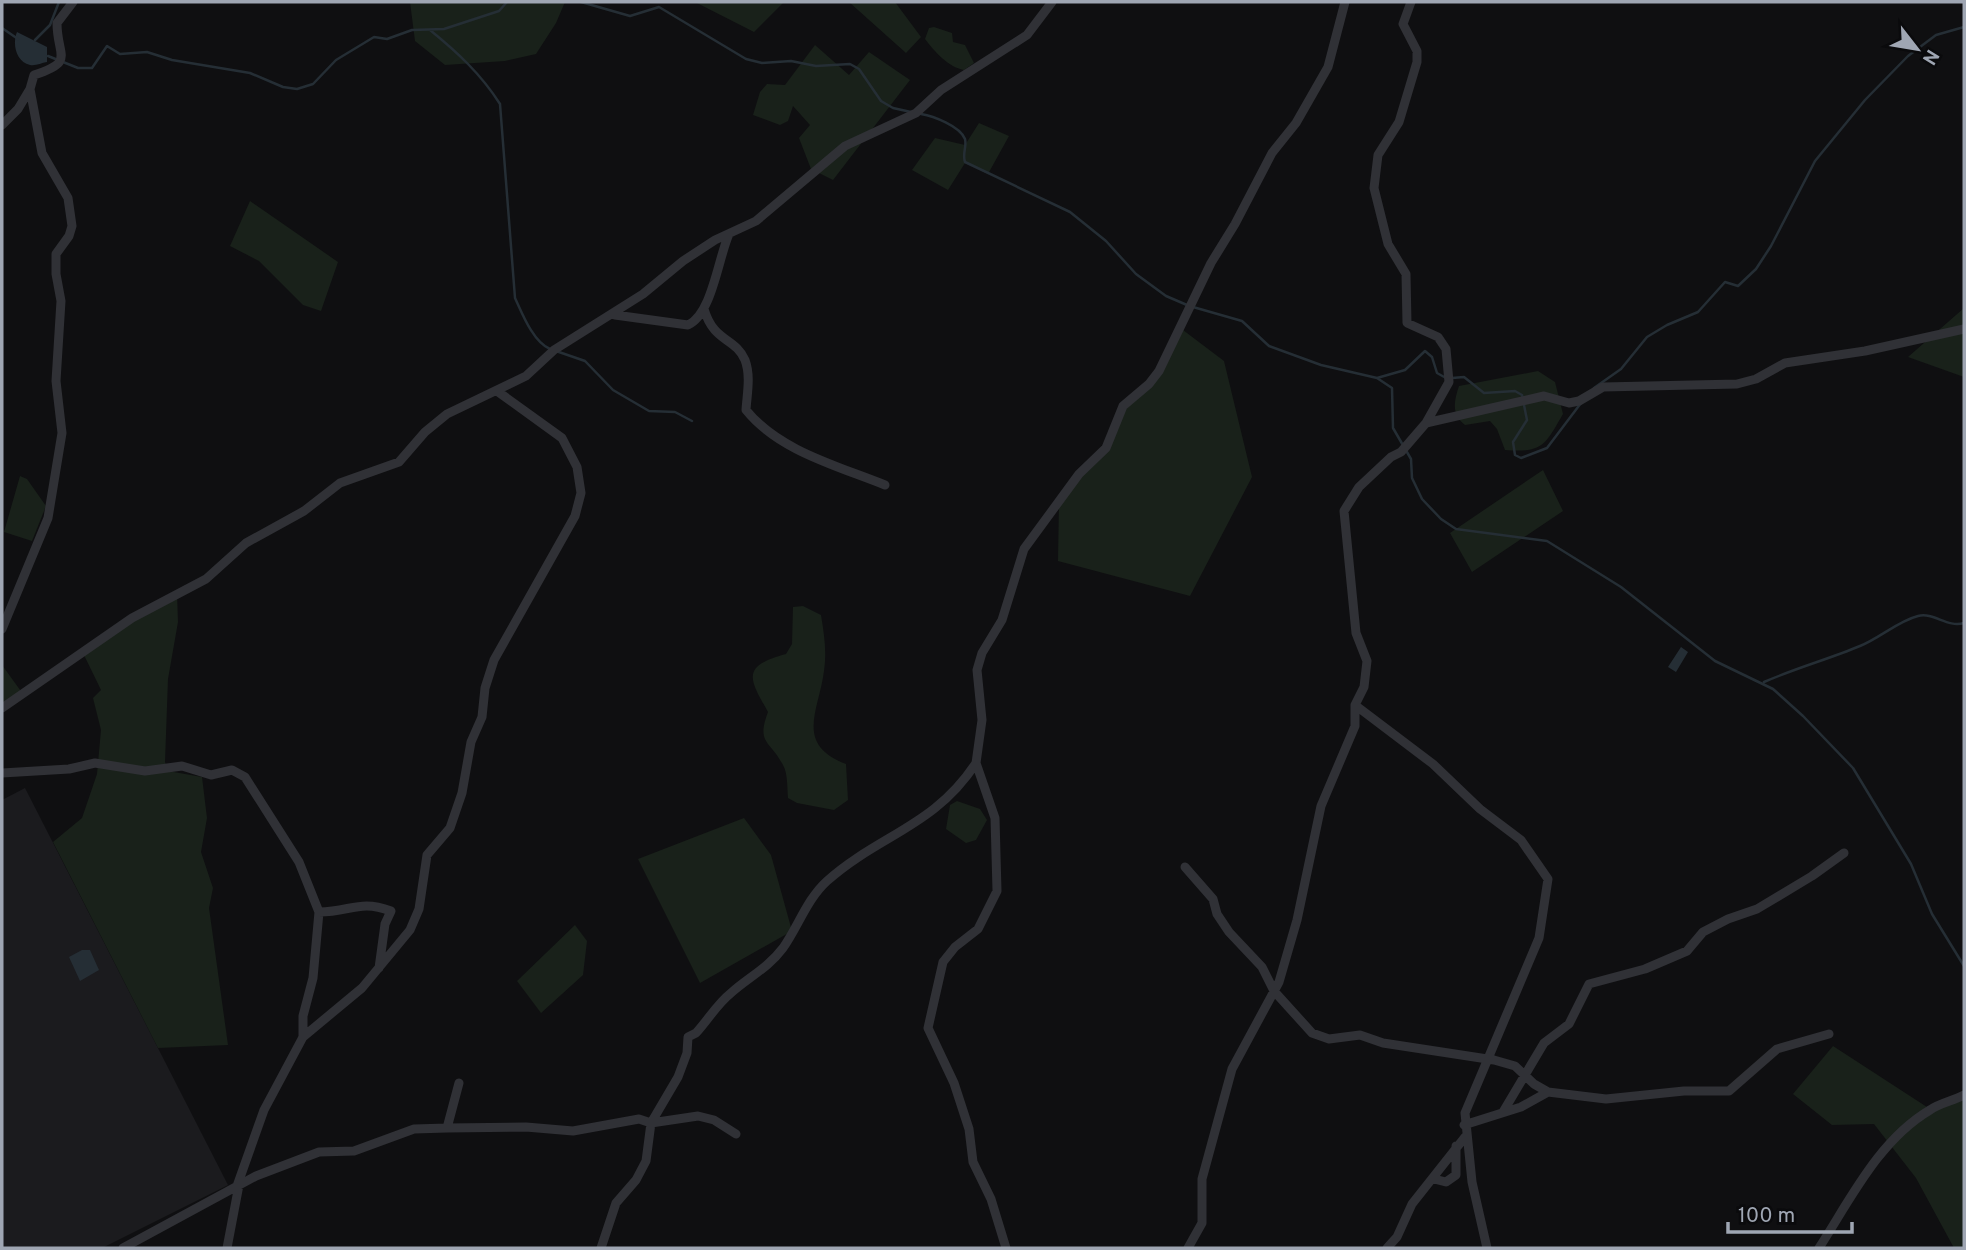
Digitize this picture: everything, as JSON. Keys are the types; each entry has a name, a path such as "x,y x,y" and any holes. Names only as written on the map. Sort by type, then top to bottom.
{"street":[{"path":"2,708 132,618 206,579 246,543 304,511 340,483 399,462 425,432 447,414 526,376 554,350 643,294 693,254 762,217 845,146 916,113 941,90 1027,35 1052,2"},
{"path":"1006,1248 992,1199 973,1161 969,1129 954,1083 928,1028 943,962 955,947 978,929 997,891 995,818 976,763 982,720 976,670 982,653 1002,620 1019,558 1079,474 1106,448 1123,406 1149,384 1170,351 1211,263 1272,153 1296,123 1328,67 1345,2"},
{"path":"1188,1248 1202,1223 1202,1179 1232,1069 1274,991 1297,920 1321,806 1355,726 1355,705 1364,687 1367,661 1356,633 1344,512 1359,487 1391,457 1400,453 1426,423 1449,382 1446,349 1438,337 1407,323 1406,274 1388,244 1374,188 1378,155 1399,122 1417,62 1417,51 1404,28 1411,2"},
{"path":"2,125 18,109 30,89 34,75 54,68 61,62 63,51 57,23 71,3"},
{"path":"2,629 48,518 62,433 56,381 61,301 56,274 56,254 69,236 72,226 68,198 44,159 30,89"},
{"path":"606,316 628,314 688,325 704,309 712,289 719,255 729,234"},
{"path":"704,309 709,327 745,360 749,375 746,410 755,421 808,454 885,485"},
{"path":"1426,423 1545,396 1569,403 1579,401 1603,387 1737,384 1756,379 1785,363 1865,351 1964,329"},
{"path":"227,1248 238,1185 264,1110 303,1037 362,988 410,930 419,909 427,855 450,828 462,793 471,742 482,717 485,688 494,660 580,505 577,467 562,438 497,391"},
{"path":"1355,705 1433,764 1480,809 1521,840 1548,879 1538,938 1465,1109 1465,1137 1472,1182 1487,1248"},
{"path":"2,773 69,769 95,763 145,771 173,765 189,767 206,775 232,770 240,772 299,862 319,912 313,978 303,1016 303,1037"},
{"path":"601,1248 616,1203 636,1180 646,1161 650,1123 678,1077 687,1053 688,1037 695,1033 731,992 764,970 783,947 826,882 855,859 923,819 947,801 976,763"},
{"path":"1503,1112 1544,1043 1569,1024 1588,984 1645,969 1687,951 1703,932 1728,919 1758,909 1844,853"},
{"path":"1185,867 1213,899 1217,914 1229,932 1262,967 1274,991 1303,1027 1329,1039 1360,1035 1383,1043 1485,1059 1515,1066 1534,1084 1548,1092 1606,1098 1684,1091 1729,1091 1777,1048 1829,1034"},
{"path":"319,912 332,913 369,903 391,911 385,924 379,968"},
{"path":"447,1128 459,1083"},
{"path":"1464,1125 1480,1123 1525,1105 1548,1092"},
{"path":"1819,1248 1854,1190 1890,1143 1930,1110 1964,1095"},
{"path":"123,1248 238,1185 319,1152 354,1151 414,1129 526,1127 573,1131 639,1119 650,1123 698,1116 714,1120 737,1134"},
{"path":"1387,1248 1396,1237 1412,1204 1434,1180 1465,1137"},
{"path":"1434,1180 1446,1182 1456,1175 1456,1146"}],"shaded area":[{"path":"410,2 565,2 556,23 536,54 505,61 445,65 415,41"},
{"path":"695,2 784,2 754,32"},
{"path":"849,2 895,2 921,37 906,53"},
{"path":"929,28 952,33 953,42 965,45 974,63 964,70 942,58 925,39"},
{"path":"17,32 47,47 47,62 32,65 21,60 15,47"},
{"path":"815,45 849,75 869,52 910,80 833,180 811,169 799,138 810,125 793,106 788,121 780,125 753,115 760,92 767,84 785,85"},
{"path":"979,123 1009,136 988,174 965,163 948,190 912,170 935,138 965,145"},
{"path":"250,201 338,262 321,311 303,305 259,261 230,246"},
{"path":"1964,308 1964,377 1908,357"},
{"path":"1179,327 1224,361 1252,477 1190,596 1058,561 1059,502 1079,474 1104,454 1120,410 1150,385"},
{"path":"1538,371 1555,382 1563,414 1541,445 1528,450 1505,450 1497,429 1490,421 1465,425 1457,416 1455,402 1459,386"},
{"path":"1543,470 1563,511 1472,572 1450,533"},
{"path":"20,476 27,479 46,506 32,541 4,532"},
{"path":"177,593 178,622 168,679 165,762 168,771 202,777 207,818 201,852 213,888 209,908 228,1045 158,1048 53,842 82,818 97,774 101,730 93,698 101,690 83,653"},
{"path":"803,606 821,615 825,643 824,671 815,713 815,736 820,747 846,764 848,800 834,810 797,803 788,798 785,769 764,736 768,712 753,681 756,668 762,663 786,654 792,644 793,607"},
{"path":"1681,647 1688,652 1676,672 1668,667"},
{"path":"2,665 23,694 2,708"},
{"path":"25,788 228,1185 102,1248 2,1248 2,800"},
{"path":"957,801 980,809 987,820 976,840 966,843 946,829 950,805"},
{"path":"744,818 771,855 792,931 700,983 638,859"},
{"path":"575,925 587,941 583,975 541,1013 517,981"},
{"path":"82,950 90,950 99,970 80,981 69,957"},
{"path":"1833,1046 1930,1109 1964,1095 1964,1248 1954,1248 1916,1178 1874,1124 1832,1125 1793,1094"}],"waterway":[{"path":"35,40 50,25 59,2"},
{"path":"48,56 78,68 92,68 107,46 120,54 147,52 172,60 250,73 283,87 297,89 313,84 336,60 374,37 387,39 412,30 444,29 499,11 507,2"},
{"path":"581,2 630,16 659,7 746,59 762,63 791,61 816,66 850,64 859,69 881,101 893,108 911,112"},
{"path":"1594,388 1621,369 1647,337 1698,312 1725,282 1738,286 1756,269 1771,246 1815,161 1865,100 1908,56 1936,35 1964,27"},
{"path":"2,28 18,39"},
{"path":"430,30 468,64 500,104 515,298 533,334 550,349"},
{"path":"921,114 946,122 962,134 965,139 965,162 1070,212 1106,241 1136,274 1166,296 1187,305"},
{"path":"1193,307 1242,321 1269,346 1321,365 1377,378 1392,388 1393,428 1411,459 1412,478 1422,499 1441,519 1456,529 1547,541 1621,587 1715,661 1773,689 1853,768 1911,864 1932,914 1964,966"},
{"path":"556,351 585,361 613,390 649,411 675,412 692,421"},
{"path":"1377,378 1405,370 1425,351 1432,357 1437,373 1446,378"},
{"path":"1452,378 1464,377 1484,393 1515,391 1522,395 1527,420 1513,442 1515,455 1521,458 1547,448 1581,403"},
{"path":"1764,682 1860,646 1918,616 1964,623"}]}
